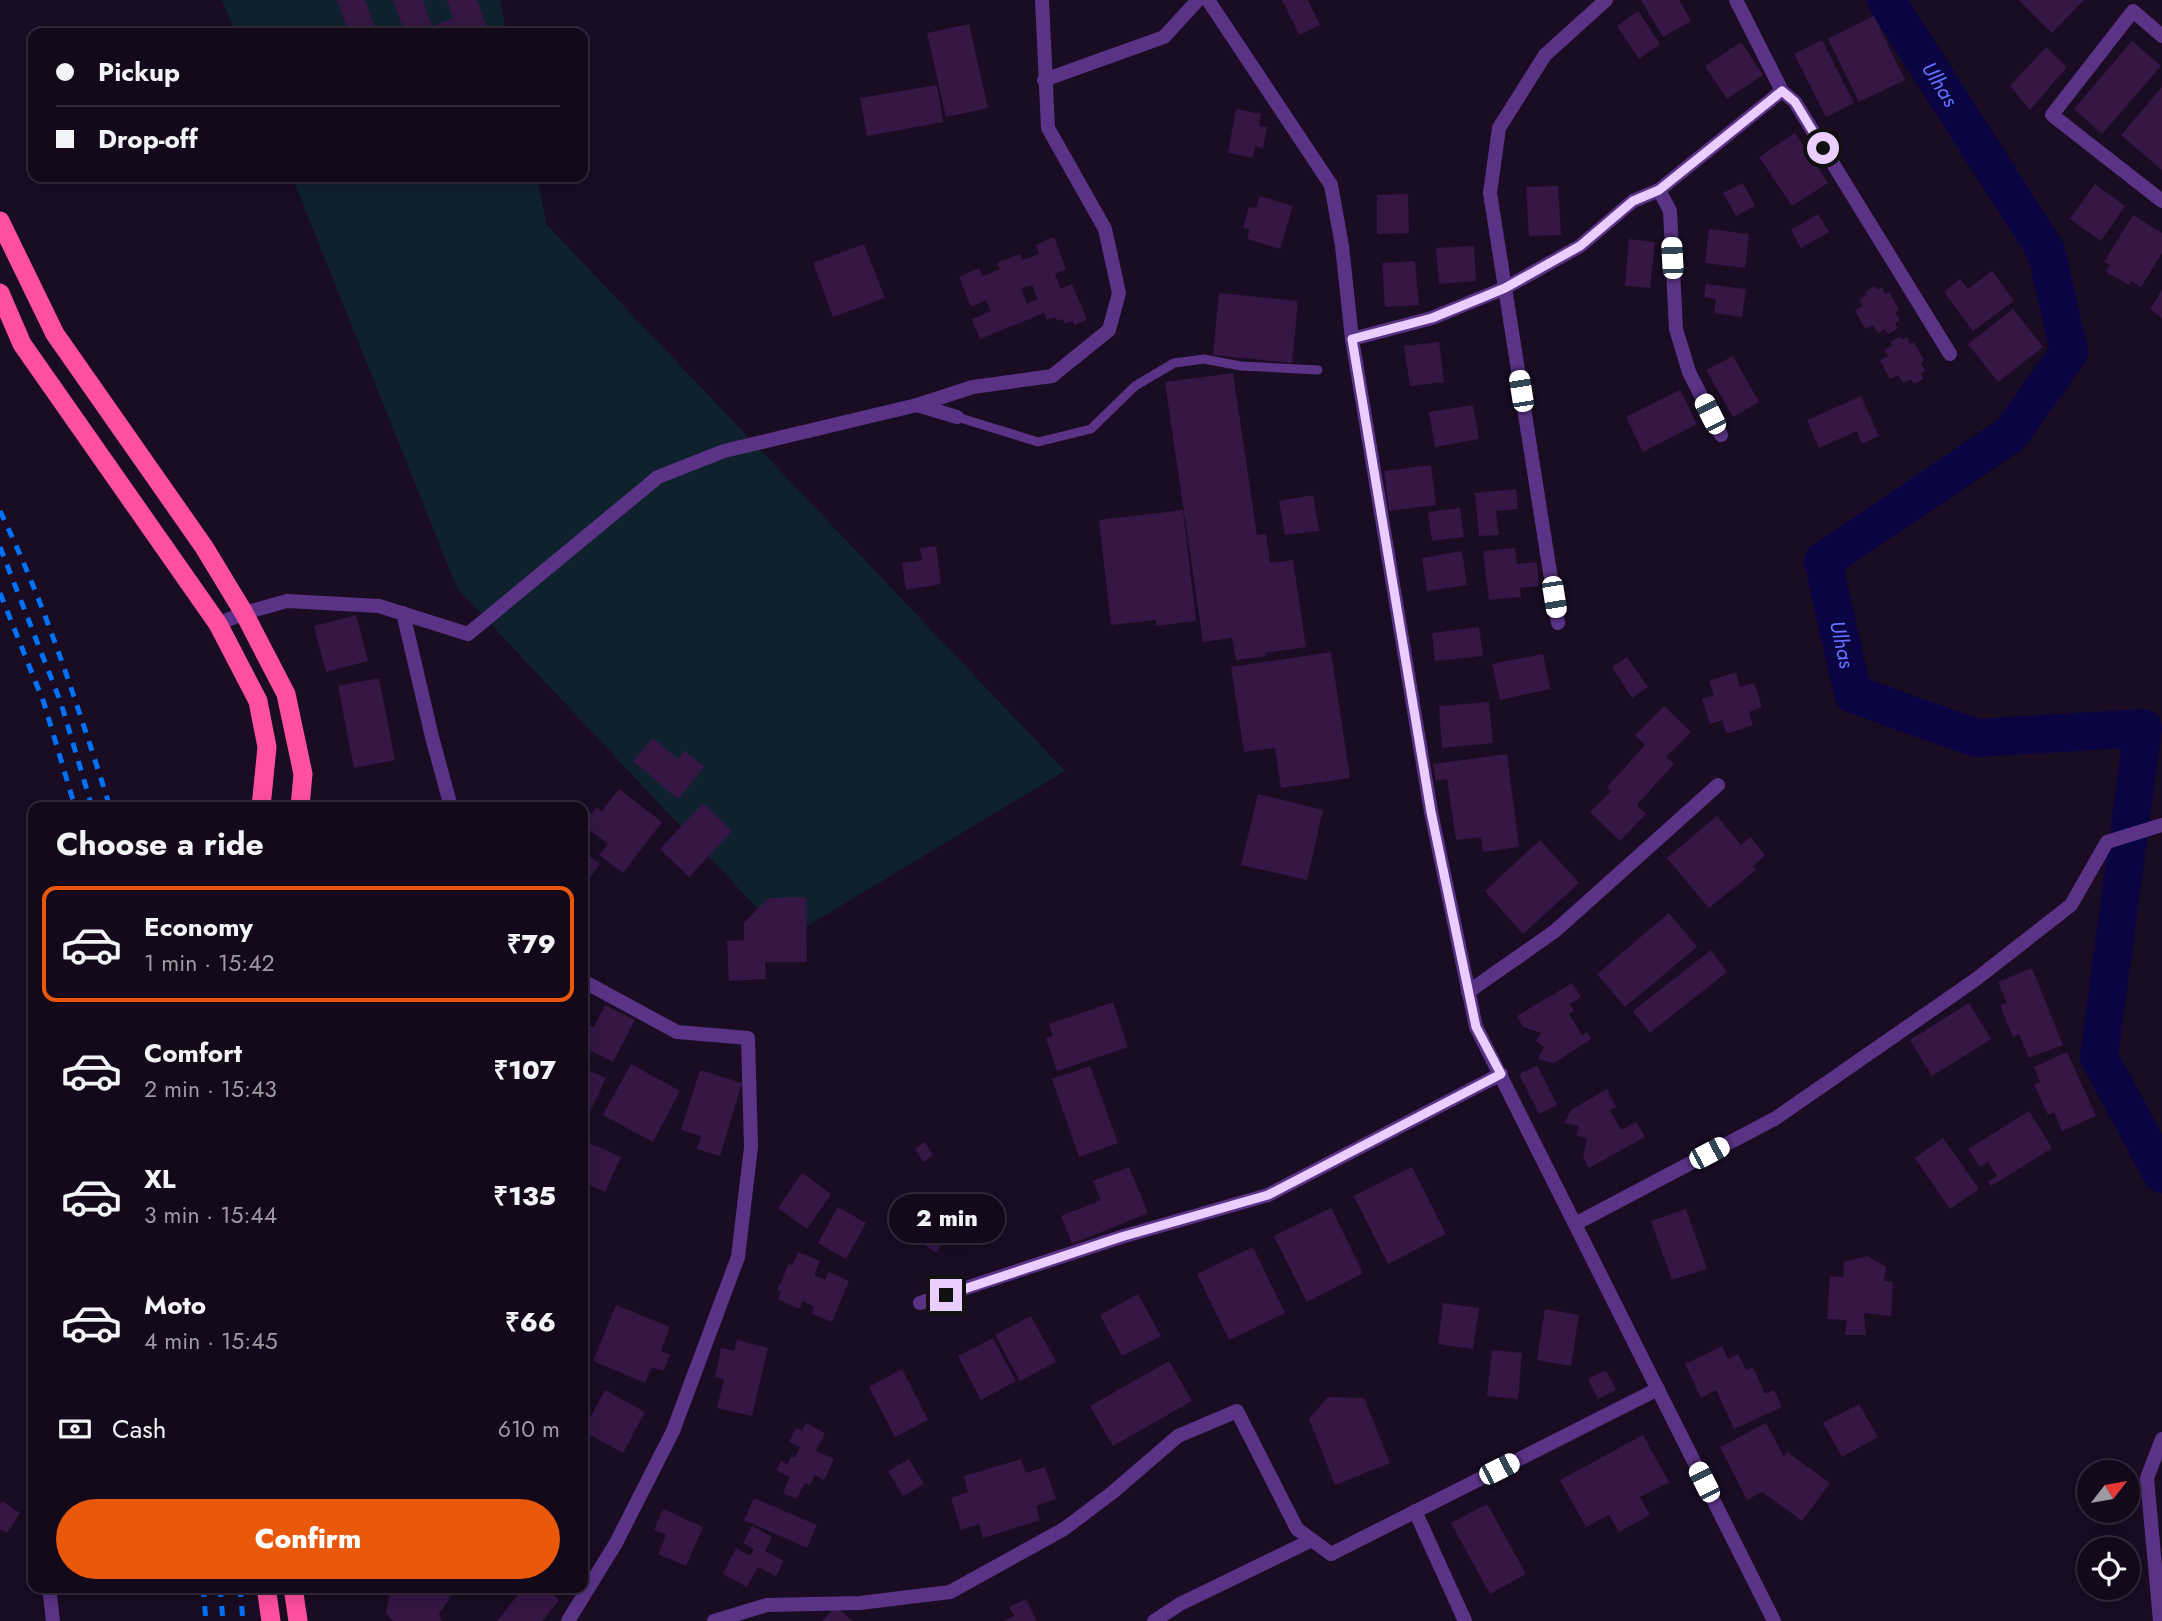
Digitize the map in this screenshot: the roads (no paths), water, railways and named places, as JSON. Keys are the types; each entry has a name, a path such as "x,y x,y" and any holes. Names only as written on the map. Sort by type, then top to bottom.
{"highway":[{"path":"0,221 55,334 204,547 244,613 286,694 303,774 300,802"},
{"path":"0,293 22,344 218,624 258,701 267,747 262,802"},
{"path":"267,1593 271,1621"},
{"path":"294,1593 298,1621"}],"street":[{"path":"218,624 244,613 287,601 379,606 468,634 658,477 724,451 917,405 973,387 1052,376 1109,330 1119,293 1105,229 1048,128 1042,0"},
{"path":"1044,80 1164,37 1198,0"},
{"path":"1208,0 1331,185 1342,246 1352,339 1431,812 1476,1027 1774,1621"},
{"path":"1558,623 1490,193 1499,128 1545,55 1606,0"},
{"path":"1736,0 1782,91 1795,102 1950,354"},
{"path":"2162,36 2133,11 2052,115 2162,201"},
{"path":"1352,339 1432,318 1505,288 1580,246 1633,201 1659,190 1782,91"},
{"path":"1659,190 1670,211 1676,329 1689,372 1721,435"},
{"path":"917,405 957,417"},
{"path":"403,614 450,802"},
{"path":"1468,992 1555,931 1718,785"},
{"path":"1575,1224 1776,1118 1975,980 2071,905 2107,842 2162,825"},
{"path":"588,984 677,1032 748,1038 751,1147 738,1257 677,1418 616,1543 588,1588"},
{"path":"920,1303 1121,1237 1268,1195 1501,1074"},
{"path":"715,1621 767,1605 860,1603 950,1592 1063,1529 1113,1492 1178,1436 1237,1411 1297,1529 1331,1554 1658,1389"},
{"path":"2160,1621 2147,1478 2162,1439"},
{"path":"1415,1511 1465,1621"},
{"path":"1154,1621 1180,1604 1312,1540"},
{"path":"50,1593 53,1621"},
{"path":"568,1621 585,1593"}],"lane":[{"path":"957,417 1038,442 1091,429 1135,386 1174,363 1204,359 1241,366 1318,370"}],"waterway":[{"name":"Ulhas","path":"1886,0 2046,251 2069,352 2011,434 1823,561 1853,694 1976,738 2143,728 2099,1057 2162,1174"}],"railway":[{"path":"0,511 47,620 108,802"},
{"path":"0,547 61,703 91,802"},
{"path":"0,593 44,703 74,802"},
{"path":"204,1593 206,1621"},
{"path":"221,1593 223,1621"},
{"path":"241,1593 243,1621"}]}
